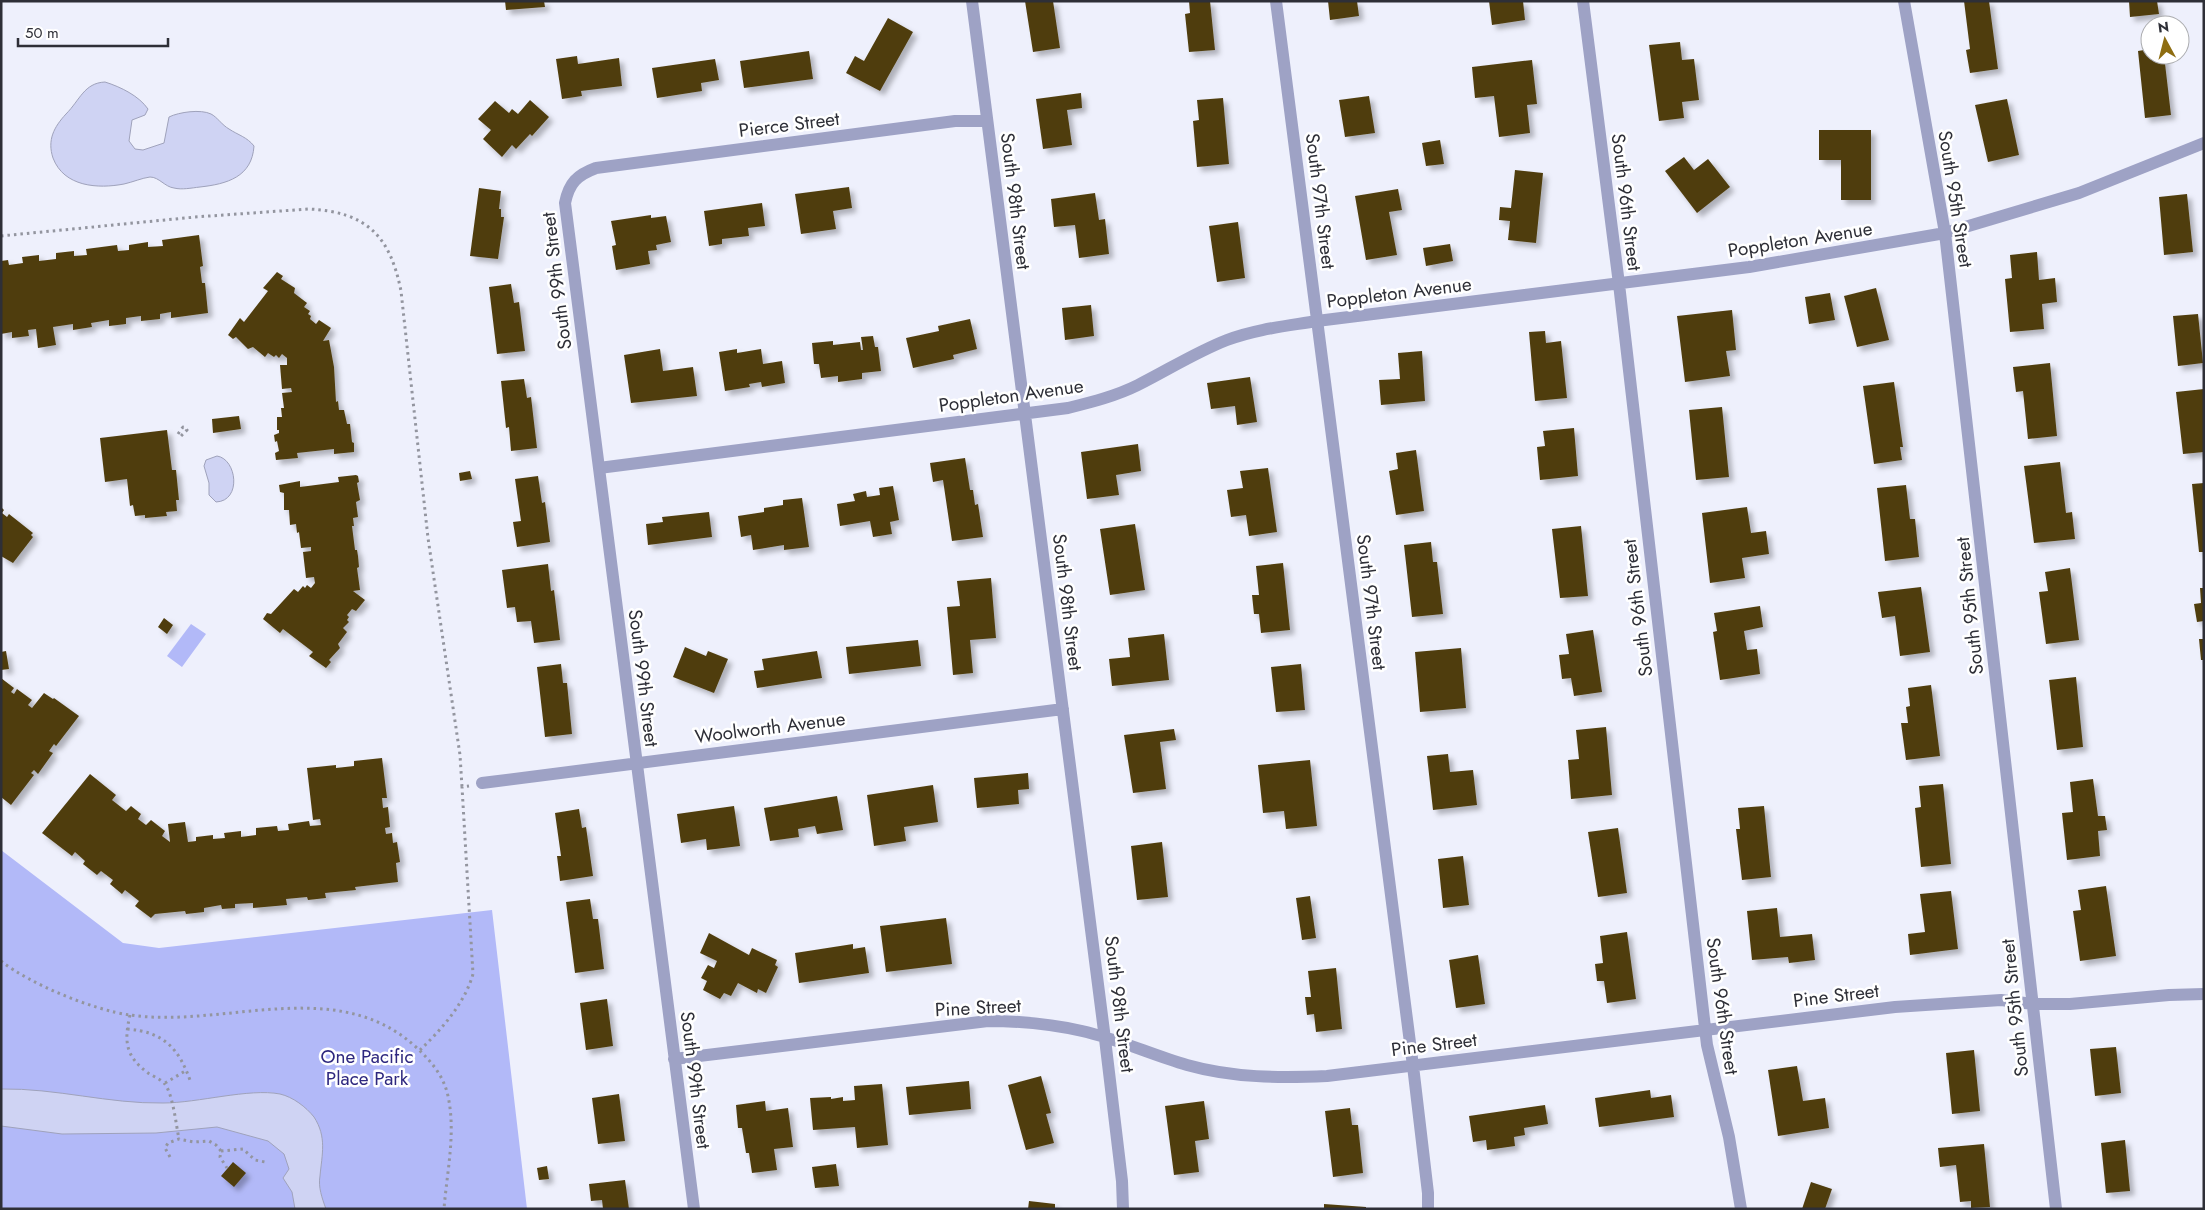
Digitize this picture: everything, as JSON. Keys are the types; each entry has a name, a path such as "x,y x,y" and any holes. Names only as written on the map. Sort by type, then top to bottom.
{"street":[{"name":"South 98th Street","path":"972,1 1106,1039 1122,1181 1123,1209"},
{"name":"South 97th Street","path":"1276,1 1413,1066 1428,1209"},
{"name":"South 96th Street","path":"1583,1 1619,284 1705,1029 1711,1070 1731,1146 1742,1209"},
{"name":"South 95th Street","path":"1904,1 1945,233 2056,1209"},
{"name":"Pierce Street","path":"596,168 955,122 987,121"},
{"name":"Poppleton Avenue","path":"599,468 1068,408 1100,400 1137,386 1195,354 1228,340 1262,330 1318,321 1749,268 1945,233 2080,193 2204,142"},
{"name":"South 99th Street","path":"596,168 584,172 575,178 568,190 565,203 694,1209"},
{"name":"Woolworth Avenue","path":"482,784 636,762 1063,709"},
{"name":"Pine Street","path":"674,1059 988,1021 1041,1024 1084,1032 1188,1066 1250,1076 1326,1076 1895,1007 2001,1000 2033,1004 2070,1004 2168,994 2204,994"}],"path":[{"path":"1,236 309,209 327,210 359,220 381,239 396,267 401,291 428,538 458,746 473,974 466,991 450,1016 420,1050"},
{"path":"462,787 482,784"},
{"path":"1,961 29,978 67,995 130,1015 190,1015 295,1008 352,1012 380,1022 403,1035 420,1050 435,1067 442,1079 450,1107 451,1141 444,1209"},
{"path":"130,1015 126,1035 128,1050 135,1062 165,1083 171,1099 179,1139"},
{"path":"127,1029 153,1034 164,1040 177,1052 191,1082"},
{"path":"165,1083 186,1070"},
{"path":"170,1157 165,1148 168,1143 179,1139 194,1142 209,1141 216,1145 220,1151 220,1158 228,1168"},
{"path":"220,1151 243,1149 255,1160 265,1162"}],"green space":[{"path":"191,624 206,634 182,667 167,656"},
{"name":"One Pacific Place Park","path":"1,850 123,943 159,948 492,910 527,1209 1,1209"}],"shaded area":[{"path":"105,82 129,92 148,109 145,115 132,120 129,141 135,149 143,150 164,143 169,117 196,111 207,112 254,146 249,165 243,172 228,181 187,189 177,189 150,177 114,186 93,186 73,180 58,168 51,151 51,140 55,129 83,93 92,85"},
{"path":"217,456 229,464 234,480 230,495 224,500 216,502 209,495 209,483 204,466 206,460"},
{"path":"1,1089 22,1089 143,1103 177,1102 254,1093 285,1095 311,1113 321,1132 323,1146 320,1184 326,1209 295,1209 292,1192 283,1178 289,1169 284,1154 268,1141 217,1127 156,1133 62,1134 1,1126"}],"building":[{"path":"505,1 544,1 545,7 506,10"},
{"path":"1025,1 1053,1 1060,48 1033,52"},
{"path":"1189,1 1210,1 1215,50 1189,52 1185,14 1190,13"},
{"path":"1328,1 1357,1 1359,16 1330,20"},
{"path":"1489,1 1523,1 1525,20 1492,25"},
{"path":"1964,1 1989,1 1998,69 1970,73 1966,50 1970,49"},
{"path":"2129,1 2157,1 2159,14 2130,17"},
{"path":"888,18 913,32 880,91 846,73 855,56 864,61"},
{"path":"1680,42 1682,60 1694,59 1699,100 1682,102 1684,118 1659,121 1649,45"},
{"path":"809,51 813,79 744,88 740,61"},
{"path":"2138,51 2140,51 2140,65 2165,65 2171,115 2145,118"},
{"path":"577,56 578,64 619,58 622,86 581,91 582,96 562,99 556,59"},
{"path":"715,59 719,80 701,83 702,91 657,98 652,68"},
{"path":"1532,60 1537,104 1527,105 1530,133 1499,137 1494,96 1475,98 1472,67"},
{"path":"1081,93 1082,108 1067,110 1072,145 1043,149 1036,99"},
{"path":"1369,96 1375,133 1345,137 1339,100"},
{"path":"1223,98 1229,164 1197,167 1193,121 1199,120 1197,100"},
{"path":"2007,99 2019,155 1988,162 1975,105"},
{"path":"530,100 549,117 532,136 530,134 516,149 512,145 502,157 483,139 491,130 478,119 495,101 509,113 512,109 518,114"},
{"path":"1819,130 1871,130 1871,200 1841,200 1841,160 1819,160"},
{"path":"1440,140 1444,164 1426,166 1422,143"},
{"path":"1684,157 1694,170 1708,159 1730,187 1697,213 1665,171"},
{"path":"1515,170 1543,173 1536,243 1508,240 1510,221 1499,220 1500,207 1511,208"},
{"path":"849,187 852,208 833,211 836,229 801,234 795,194"},
{"path":"479,188 501,191 499,209 501,209 501,217 504,217 498,259 470,256"},
{"path":"1398,189 1402,210 1389,212 1397,255 1366,260 1355,196"},
{"path":"1095,193 1099,220 1105,219 1109,254 1079,258 1075,225 1054,227 1051,199"},
{"path":"2187,194 2193,252 2164,255 2159,197"},
{"path":"762,203 765,226 748,228 749,236 722,239 722,244 709,246 704,211"},
{"path":"651,215 651,218 666,216 671,242 656,245 657,250 648,251 650,264 616,270 612,246 616,245 611,221"},
{"path":"1238,222 1245,278 1217,282 1209,226"},
{"path":"199,235 203,266 200,267 202,283 205,283 208,313 171,318 171,312 160,314 160,319 141,321 141,316 126,318 126,324 109,326 109,320 91,323 92,327 73,330 73,324 53,327 56,345 38,348 36,329 28,330 29,336 12,338 12,332 1,334 1,261 8,260 9,265 23,263 22,257 39,255 39,261 56,259 56,253 74,251 74,256 87,255 86,249 117,245 118,251 129,250 129,245 148,242 148,247 163,246 162,240"},
{"path":"1450,244 1453,261 1426,266 1423,248"},
{"path":"2037,252 2039,280 2055,278 2057,302 2042,304 2044,329 2010,332 2005,279 2012,278 2010,255"},
{"path":"277,272 283,276 281,279 295,288 294,293 307,303 304,307 310,311 308,314 311,316 310,319 316,324 319,320 331,328 323,341 329,340 334,367 336,402 338,401 339,410 344,410 347,424 350,424 354,452 334,454 334,449 297,453 298,458 276,460 275,453 279,451 274,435 279,433 279,430 277,430 277,417 282,417 281,408 284,408 282,393 292,392 291,388 282,389 280,365 287,365 287,358 282,354 279,358 268,353 265,357 253,347 248,349 236,337 233,339 228,335 240,318 244,322 268,291 263,288"},
{"path":"511,284 514,303 519,302 525,351 497,354 489,287"},
{"path":"1876,288 1889,340 1857,347 1844,296"},
{"path":"1830,293 1835,320 1809,324 1805,297"},
{"path":"1091,305 1094,336 1065,340 1062,308"},
{"path":"1732,310 1736,350 1726,351 1730,376 1685,382 1677,316"},
{"path":"2198,314 2203,363 2178,366 2173,316"},
{"path":"970,319 977,349 953,355 954,359 913,368 906,338 939,331 938,326"},
{"path":"1545,331 1546,343 1561,341 1567,398 1535,401 1529,332"},
{"path":"873,336 875,347 878,347 881,371 862,373 862,379 838,382 838,376 821,378 819,364 814,364 812,343 833,341 833,345 860,342 861,350 863,350 861,337"},
{"path":"660,349 663,371 693,367 697,396 631,403 624,355"},
{"path":"737,349 737,353 761,349 763,364 782,361 785,383 762,387 761,382 749,384 750,387 725,391 719,352"},
{"path":"1422,351 1425,401 1381,405 1379,380 1400,379 1398,353"},
{"path":"2050,363 2057,436 2028,439 2023,391 2016,392 2013,367"},
{"path":"1250,377 1257,422 1237,425 1235,406 1211,409 1207,383"},
{"path":"524,379 527,398 531,397 537,448 511,451 509,427 506,428 501,381"},
{"path":"1894,382 1903,447 1900,447 1902,460 1874,464 1863,386"},
{"path":"2204,389 2204,452 2183,454 2176,392"},
{"path":"1722,407 1729,477 1696,480 1689,410"},
{"path":"239,416 241,429 213,433 212,419"},
{"path":"1574,428 1578,476 1540,480 1537,447 1545,446 1543,431"},
{"path":"167,430 172,470 176,470 179,500 176,500 177,511 166,512 167,516 145,518 145,515 135,516 133,505 130,506 127,479 105,482 100,438"},
{"path":"1138,444 1141,471 1116,475 1119,495 1087,499 1081,452"},
{"path":"1416,450 1424,511 1396,515 1389,471 1398,469 1396,453"},
{"path":"965,458 970,490 973,490 975,505 978,504 983,537 952,541 943,480 933,482 930,463"},
{"path":"2060,462 2066,513 2072,512 2075,539 2034,543 2024,466"},
{"path":"1268,468 1277,532 1249,536 1246,515 1231,517 1227,490 1243,488 1240,471"},
{"path":"470,471 472,479 460,481 459,473"},
{"path":"356,475 359,482 357,483 360,500 356,502 358,517 353,518 354,526 352,526 355,550 357,550 358,556 359,567 357,568 360,590 353,591 365,600 356,611 352,609 347,615 349,622 343,628 347,632 338,644 340,648 329,660 331,662 326,668 309,656 313,652 283,629 280,633 263,619 267,613 271,614 294,589 298,592 303,586 305,588 307,585 311,588 315,583 314,577 306,578 303,552 311,551 311,547 301,548 296,524 290,525 289,510 284,510 284,493 280,492 279,485 300,481 300,487 339,482 338,477"},
{"path":"538,476 542,503 545,502 550,542 517,547 513,522 521,521 515,479"},
{"path":"2204,483 2204,552 2199,552 2192,484"},
{"path":"1906,485 1910,519 1915,519 1919,557 1885,561 1877,488"},
{"path":"893,486 899,520 890,522 892,534 873,537 870,521 840,526 837,504 855,501 853,494 866,491 867,497 880,495 879,488"},
{"path":"802,498 809,547 784,550 784,545 753,550 751,535 741,537 738,516 764,512 764,508 783,505 783,500"},
{"path":"1,507 4,510 2,513 7,517 9,514 33,533 31,535 33,537 13,563 1,556"},
{"path":"1747,507 1751,533 1766,531 1769,554 1742,558 1745,578 1710,583 1702,513"},
{"path":"709,512 712,537 648,545 646,524 663,522 662,517"},
{"path":"1135,524 1145,590 1110,595 1100,529"},
{"path":"1581,526 1588,596 1560,598 1552,529"},
{"path":"1431,542 1433,562 1437,562 1443,614 1412,617 1404,545"},
{"path":"1283,563 1290,630 1261,633 1259,614 1254,614 1252,595 1259,595 1256,566"},
{"path":"548,564 551,591 554,590 560,640 534,643 531,621 517,622 515,607 507,608 502,570"},
{"path":"2070,568 2079,640 2046,644 2039,592 2048,591 2045,572"},
{"path":"991,578 996,638 970,640 973,673 953,675 947,607 960,606 957,581"},
{"path":"1921,587 1930,652 1900,656 1895,616 1882,618 1878,592"},
{"path":"2200,588 2204,588 2204,621 2197,622 2194,604 2201,603"},
{"path":"1760,606 1763,627 1744,631 1747,650 1757,649 1760,674 1720,680 1713,632 1717,631 1714,613"},
{"path":"164,618 173,625 167,634 158,627"},
{"path":"1593,630 1602,692 1574,696 1571,678 1562,679 1559,655 1569,654 1566,634"},
{"path":"1164,634 1169,680 1112,686 1109,659 1130,657 1128,638"},
{"path":"2199,639 2204,639 2204,660 2201,660"},
{"path":"918,640 921,666 849,674 846,647"},
{"path":"685,647 706,656 708,651 728,659 714,693 673,677"},
{"path":"1461,648 1466,708 1420,712 1415,652"},
{"path":"6,651 9,669 1,670 1,652"},
{"path":"817,651 822,678 757,688 754,671 764,670 762,659"},
{"path":"561,664 563,683 567,683 572,734 545,737 537,667"},
{"path":"1301,664 1305,710 1276,712 1271,667"},
{"path":"2076,677 2083,747 2057,750 2049,680"},
{"path":"1,678 14,688 11,692 14,694 17,689 32,700 28,705 32,708 44,693 79,716 56,746 54,744 49,751 53,753 38,774 34,770 31,773 34,775 11,805 1,797"},
{"path":"1931,685 1940,756 1906,760 1901,723 1908,723 1906,707 1910,706 1908,688"},
{"path":"1606,727 1612,795 1571,799 1568,760 1579,759 1576,730"},
{"path":"1174,729 1176,740 1160,742 1166,789 1133,793 1124,735"},
{"path":"1448,754 1450,772 1473,770 1477,805 1433,810 1427,756"},
{"path":"382,758 387,798 382,798 383,808 388,807 390,827 385,828 386,834 392,833 393,843 397,842 400,862 396,863 398,882 355,887 356,890 325,893 326,898 308,900 307,897 286,899 287,905 253,908 253,903 235,904 235,908 222,909 221,905 204,908 204,912 186,914 185,911 155,914 151,918 135,906 139,901 125,890 122,894 110,884 113,880 101,871 97,875 83,864 85,861 75,852 72,856 42,833 90,774 116,795 112,800 126,811 131,806 141,814 138,819 146,825 151,820 165,831 162,836 170,842 168,824 185,822 188,842 196,841 196,837 213,835 213,839 225,838 224,833 241,831 241,837 256,835 256,828 277,826 278,831 289,830 288,824 309,821 310,826 321,825 320,819 313,820 307,768 336,765 336,768 354,766 354,761"},
{"path":"1310,760 1317,826 1286,829 1284,811 1263,813 1258,765"},
{"path":"1028,773 1029,789 1018,790 1019,804 977,808 974,778"},
{"path":"2093,779 2098,816 2105,816 2107,830 2098,831 2100,856 2067,860 2062,813 2073,812 2070,782"},
{"path":"1943,784 1951,864 1921,867 1915,808 1921,807 1919,786"},
{"path":"933,785 938,822 904,827 906,841 874,846 867,795"},
{"path":"837,796 843,830 817,834 815,826 798,829 799,837 770,841 764,808"},
{"path":"734,806 740,846 707,850 706,839 681,843 677,814"},
{"path":"1764,806 1771,877 1742,880 1736,829 1740,829 1738,808"},
{"path":"579,809 582,828 586,827 593,876 560,881 557,856 561,856 555,813"},
{"path":"1618,828 1627,893 1598,897 1588,832"},
{"path":"1162,842 1168,897 1137,900 1131,846"},
{"path":"1463,856 1469,905 1443,908 1438,859"},
{"path":"2106,886 2116,956 2080,961 2073,911 2081,910 2078,890"},
{"path":"1951,891 1958,949 1910,955 1908,934 1925,932 1920,894"},
{"path":"1310,896 1316,938 1302,940 1296,898"},
{"path":"590,899 593,919 598,919 604,969 575,973 566,902"},
{"path":"1777,908 1780,937 1812,934 1815,960 1789,963 1788,957 1752,960 1747,911"},
{"path":"946,918 952,964 886,972 880,926"},
{"path":"1627,932 1636,999 1607,1003 1604,981 1597,981 1595,964 1603,963 1600,936"},
{"path":"709,933 749,955 752,948 777,960 775,965 778,967 766,993 758,989 757,993 738,983 731,996 724,993 720,999 703,990 707,981 701,978 708,965 714,968 717,961 700,953"},
{"path":"853,944 853,949 865,947 869,973 799,983 795,953"},
{"path":"1478,955 1485,1004 1456,1008 1449,960"},
{"path":"1336,968 1342,1029 1316,1032 1314,1014 1307,1015 1305,997 1311,997 1308,971"},
{"path":"607,999 613,1046 586,1050 580,1003"},
{"path":"2116,1047 2121,1093 2095,1096 2090,1049"},
{"path":"1974,1050 1980,1111 1952,1114 1946,1053"},
{"path":"1797,1066 1803,1101 1825,1098 1829,1128 1778,1136 1768,1070"},
{"path":"1041,1076 1051,1113 1046,1114 1054,1143 1026,1150 1008,1085"},
{"path":"969,1081 971,1109 909,1115 906,1087"},
{"path":"882,1084 888,1145 857,1148 855,1127 813,1130 810,1098 831,1097 831,1099 843,1097 843,1101 855,1100 854,1086"},
{"path":"1650,1090 1651,1098 1671,1095 1674,1117 1599,1127 1595,1098"},
{"path":"619,1094 625,1141 598,1144 592,1098"},
{"path":"765,1101 766,1111 788,1108 793,1147 774,1149 777,1170 752,1173 749,1153 746,1153 742,1128 738,1128 736,1105"},
{"path":"1204,1101 1209,1139 1195,1141 1199,1172 1174,1175 1165,1106"},
{"path":"1545,1105 1548,1124 1524,1128 1525,1135 1514,1137 1515,1146 1487,1150 1486,1140 1473,1142 1469,1116"},
{"path":"1350,1108 1352,1125 1358,1125 1363,1173 1333,1177 1325,1111"},
{"path":"2125,1140 2130,1191 2106,1193 2101,1143"},
{"path":"1984,1144 1990,1207 1971,1208 1971,1201 1960,1202 1956,1165 1940,1167 1938,1148"},
{"path":"233,1162 246,1173 234,1187 221,1176"},
{"path":"836,1164 839,1186 815,1188 812,1167"},
{"path":"547,1166 549,1179 539,1180 537,1168"},
{"path":"625,1180 629,1209 603,1209 602,1200 591,1201 589,1184"},
{"path":"1811,1182 1832,1189 1825,1209 1802,1209"},
{"path":"1029,1201 1055,1204 1055,1209 1028,1209"},
{"path":"1324,1204 1366,1207 1366,1209 1324,1209"}]}
